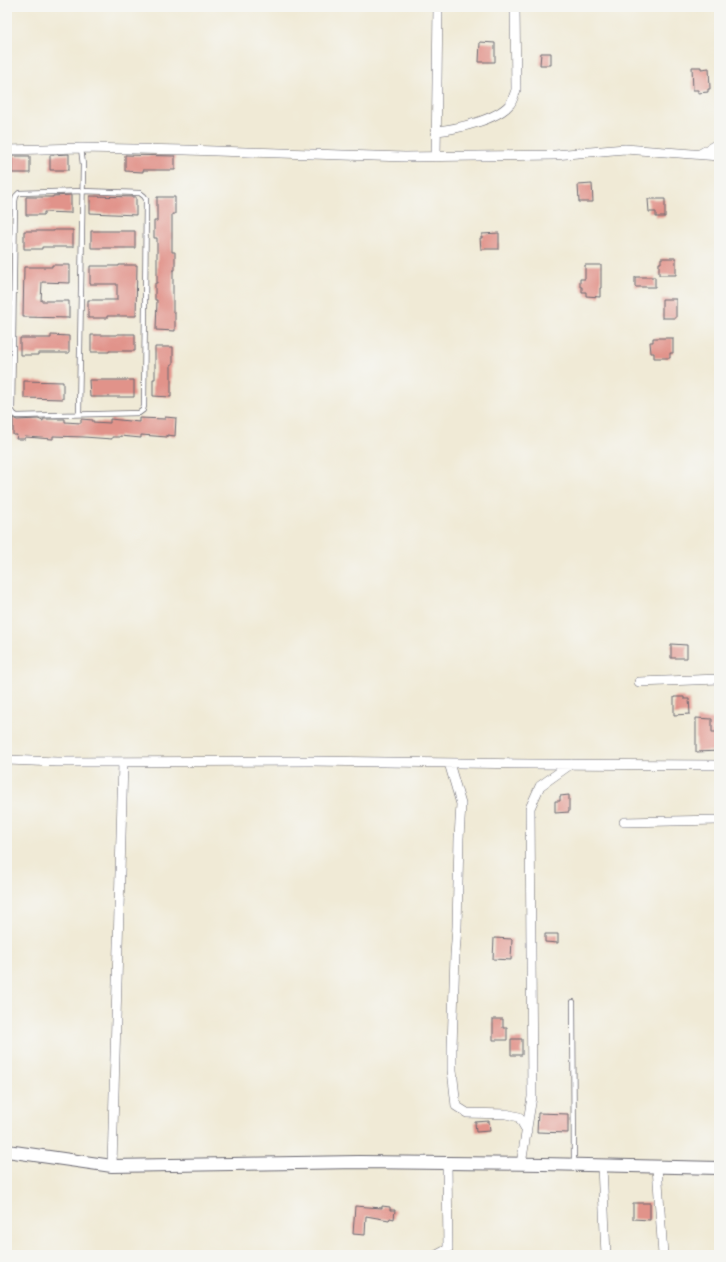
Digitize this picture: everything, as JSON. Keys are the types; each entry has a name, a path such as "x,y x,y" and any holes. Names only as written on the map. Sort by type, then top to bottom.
{"street":[{"path":"436,156 438,7"},
{"path":"437,131 449,130 480,121 500,113 513,99 516,90 515,7"},
{"path":"700,154 719,143"},
{"path":"7,150 81,148 405,157 555,155 625,149 719,156"},
{"path":"640,682 719,679"},
{"path":"7,760 57,762 311,761 719,765"},
{"path":"112,1166 123,762"},
{"path":"449,763 461,804 452,1046 452,1070 456,1106 467,1113 506,1114 519,1117 527,1131"},
{"path":"521,1164 532,1097 530,808 540,786 571,764"},
{"path":"624,822 719,820"},
{"path":"7,1151 112,1166 359,1162 719,1168"},
{"path":"437,1255 448,1249 447,1163"},
{"path":"602,1166 606,1255"},
{"path":"657,1167 663,1255"}],"lane":[{"path":"79,414 83,190 81,148"},
{"path":"83,190 140,193 146,199 143,410 139,413 17,416 12,411 14,201 19,193 83,190"},
{"path":"572,1002 574,1165"}],"building":[{"path":"480,42 495,43 495,62 479,62"},
{"path":"541,53 551,53 551,65 540,65"},
{"path":"692,67 701,67 701,69 709,68 710,89 708,89 708,92 698,93 698,90 693,90"},
{"path":"69,154 69,170 50,170 50,155"},
{"path":"125,155 175,156 175,170 143,170 143,172 125,171"},
{"path":"12,156 30,156 30,173 12,173"},
{"path":"592,184 593,202 579,202 578,185"},
{"path":"71,195 71,213 44,212 44,215 26,215 26,197"},
{"path":"90,196 136,197 136,215 90,213"},
{"path":"157,197 175,197 175,214 172,214 172,252 175,252 175,270 173,270 173,313 175,313 175,331 156,330 157,300 155,300 155,283 157,283 157,238 154,238 154,221 157,221"},
{"path":"648,199 665,199 665,217 656,217 656,212 649,212"},
{"path":"73,230 73,247 42,247 42,249 24,249 24,231"},
{"path":"91,231 135,231 135,248 91,248"},
{"path":"499,233 499,249 481,249 480,238 482,238 482,234"},
{"path":"661,258 676,258 676,275 659,275 659,263 661,263"},
{"path":"52,265 70,265 70,283 42,282 41,301 69,301 69,318 23,317 24,267 52,267"},
{"path":"137,265 136,316 107,316 107,318 88,318 88,300 117,300 117,284 90,284 90,266"},
{"path":"585,265 601,265 600,297 586,296 586,292 582,292 582,287 580,287 580,279 585,279"},
{"path":"635,277 655,277 655,287 635,287"},
{"path":"662,299 676,299 676,318 662,318"},
{"path":"135,334 135,351 91,352 91,335"},
{"path":"51,335 69,336 69,353 38,353 38,355 20,355 20,338 51,338"},
{"path":"653,338 673,338 673,353 670,353 670,358 654,358 654,353 651,353 650,342 653,342"},
{"path":"155,347 173,347 173,364 171,364 171,397 153,396 153,379 155,379"},
{"path":"89,380 134,380 134,397 90,397"},
{"path":"24,381 63,382 63,399 24,398"},
{"path":"165,417 176,418 175,436 167,435 167,437 141,435 141,438 120,436 112,437 112,439 53,436 53,439 25,437 25,439 16,439 17,435 13,435 13,418 17,420 38,419 43,421 43,419 65,419 65,422 81,423 81,419 93,420 93,422 110,423 110,419 139,422 139,418 165,419"},
{"path":"671,644 687,645 687,658 671,658"},
{"path":"674,697 684,697 684,699 689,699 690,714 674,715"},
{"path":"696,718 712,719 712,732 719,732 719,751 696,752"},
{"path":"569,795 569,812 555,813 555,801 560,801 560,796"},
{"path":"545,934 558,934 558,943 545,942"},
{"path":"494,938 512,939 511,960 493,959"},
{"path":"493,1019 503,1019 503,1028 507,1028 507,1040 493,1040"},
{"path":"511,1039 522,1039 522,1055 511,1055"},
{"path":"538,1113 568,1114 568,1133 537,1132"},
{"path":"489,1121 490,1131 476,1132 475,1122"},
{"path":"633,1203 650,1203 650,1220 633,1219"},
{"path":"355,1206 382,1208 382,1206 390,1207 390,1210 395,1210 394,1219 390,1218 389,1220 366,1216 365,1235 353,1234"}]}
